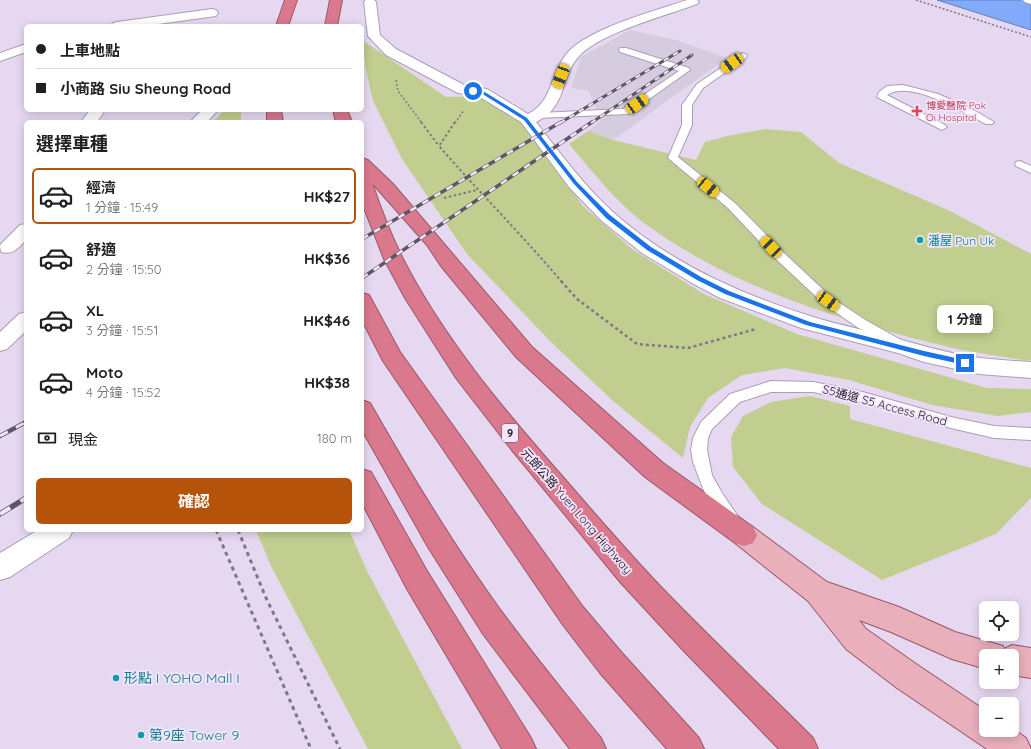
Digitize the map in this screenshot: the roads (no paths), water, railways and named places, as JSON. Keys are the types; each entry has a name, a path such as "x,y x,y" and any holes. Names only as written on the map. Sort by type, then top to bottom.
{"highway":[{"path":"283,24 291,0"},
{"path":"331,24 336,0"},
{"path":"364,165 387,188 433,241 448,262 524,352 654,470 744,535"},
{"name":"元朗公路 Yuen Long Highway","path":"364,184 390,252 404,279 442,341 510,432 632,575 719,666 802,749"},
{"path":"364,304 390,356 573,616 611,663 688,749"},
{"path":"364,413 403,485 465,582 519,660 590,749"},
{"path":"364,483 417,580 520,749"}],"main road":[{"path":"744,535 818,592 856,639 915,682 1015,749"},
{"path":"818,592 893,618 952,645 979,652"},
{"path":"1019,661 1031,663"}],"street":[{"path":"370,2 374,36 391,52 464,90 482,92 531,118 575,183 597,206 627,233 676,266 727,293 808,323 903,347 924,354 978,366 1031,370"},
{"path":"531,118 549,107 566,64 576,52 594,40 693,2"},
{"path":"129,24 215,9 212,24"},
{"path":"0,57 24,49"},
{"path":"200,120 209,112"},
{"path":"8,248 24,231"},
{"path":"0,344 24,321"},
{"path":"0,568 57,532"}],"lane":[{"path":"531,118 625,112 686,70 624,50"},
{"path":"743,56 700,86 687,105 687,125 673,158 732,206 781,257 828,301 862,324 903,347"},
{"path":"942,127 882,97 882,94 886,90 894,87 906,87 918,90 989,122"},
{"path":"1020,164 1031,170"},
{"name":"S5通道 S5 Access Road","path":"744,535 709,487 704,475 699,447 700,438 714,416 725,405 737,397 751,391 783,385 817,386 844,392 968,428 999,434 1031,434"}],"water":[{"path":"937,0 1023,0 1031,2 1031,30"}],"railway":[{"path":"560,123 680,51"},
{"path":"591,123 692,55"},
{"path":"364,238 561,122"},
{"path":"364,277 592,122"},
{"path":"0,436 24,423"},
{"path":"0,514 24,499"}],"place":[{"name":"博愛醫院 Pok Oi Hospital","path":"917,111"},
{"name":"潘屋 Pun Uk","path":"920,240"},
{"name":"形點 I YOHO Mall I","path":"116,678"},
{"name":"第9座 Tower 9","path":"141,735"}]}
